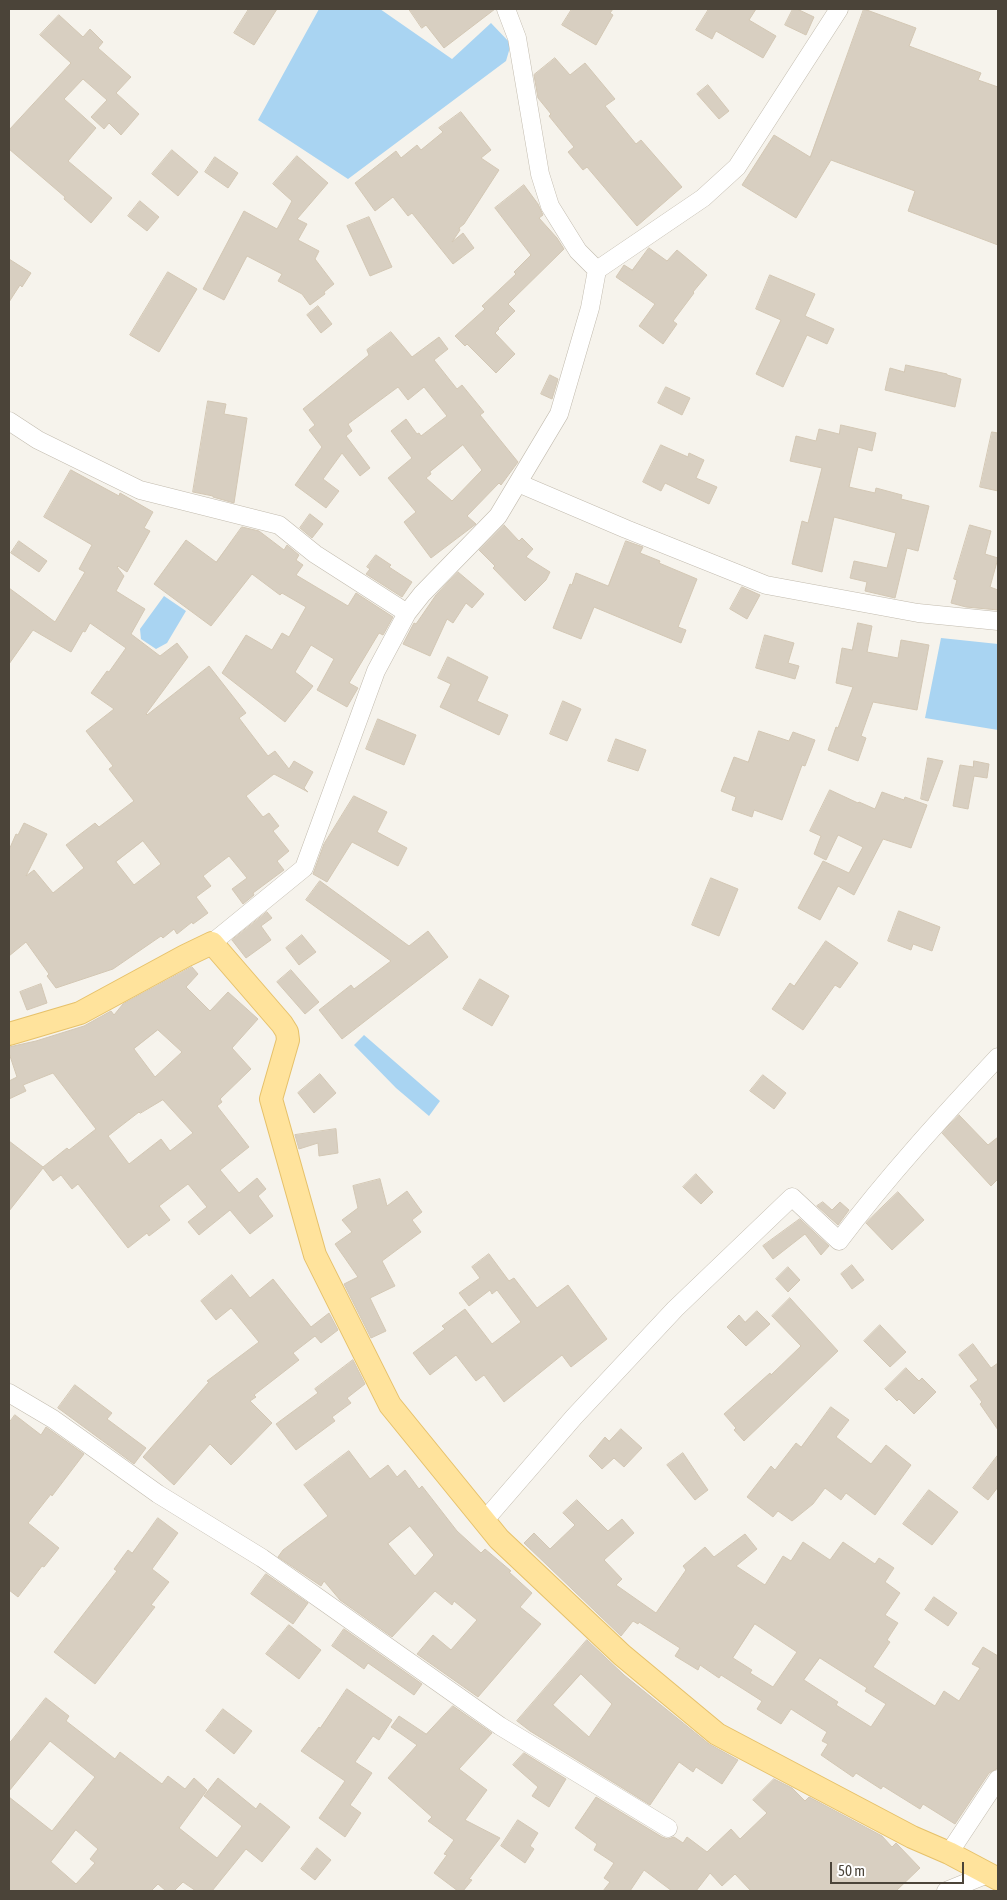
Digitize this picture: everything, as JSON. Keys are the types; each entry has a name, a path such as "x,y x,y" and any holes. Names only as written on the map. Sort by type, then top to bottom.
{"main road":[{"path":"9,1034 80,1013 212,943 287,1032 288,1040 271,1099 315,1255 390,1405 499,1539 622,1655 717,1734 912,1837 949,1853 993,1876"}],"street":[{"path":"506,9 517,38 540,174 550,206 578,251 597,270"},
{"path":"212,943 304,868 376,671 407,613 422,594 498,516 559,414 590,308 597,270 703,198 737,167 839,9"},
{"path":"9,421 38,440 140,490 279,525 315,554 407,613"},
{"path":"518,483 766,585 918,613 998,620"},
{"path":"484,1521 574,1417 675,1309 792,1197 840,1241 867,1204 942,1116 998,1057"},
{"path":"9,1393 53,1419 158,1494 262,1558 500,1726 668,1828"},
{"path":"949,1853 998,1779"},
{"path":"946,1891 993,1876"}],"water":[{"path":"319,9 380,9 452,59 491,23 511,44 506,61 348,179 258,120"},
{"path":"164,596 186,611 167,643 156,649 141,639 140,629"},
{"path":"941,638 998,644 998,730 925,718"},
{"path":"364,1035 440,1101 429,1116 396,1088 354,1045"}],"building":[{"path":"249,9 277,9 254,45 234,33"},
{"path":"409,9 495,9 444,48 426,25 422,28"},
{"path":"572,9 613,9 610,13 613,15 596,45 562,25"},
{"path":"709,9 756,9 749,20 776,36 763,58 716,31 712,39 696,30"},
{"path":"793,9 814,17 806,35 785,25"},
{"path":"864,9 916,28 909,46 981,73 978,80 998,87 998,245 908,211 915,191 831,160 796,218 742,185 774,135 810,157"},
{"path":"59,15 83,37 90,29 103,42 98,48 131,77 116,93 139,114 121,135 109,123 104,129 91,117 107,100 83,79 64,99 96,128 68,161 112,198 91,223 64,199 65,197 9,149 9,130 71,63 40,35"},
{"path":"555,58 570,75 585,63 615,99 605,106 636,144 641,140 682,187 637,226 587,167 583,170 568,152 574,147 549,116 551,114 538,98 534,75"},
{"path":"708,85 729,111 719,119 697,94"},
{"path":"461,112 491,150 481,158 499,170 464,224 459,228 460,230 452,242 463,233 474,248 453,264 412,213 408,216 393,197 375,211 355,183 396,151 401,158 417,145 421,150 443,132 439,128"},
{"path":"172,150 198,172 178,196 152,174"},
{"path":"297,156 328,183 297,219 307,224 298,240 319,251 315,259 334,284 324,292 325,294 310,305 302,294 278,281 282,274 247,256 224,300 203,289 244,211 277,229 292,201 273,184"},
{"path":"215,157 238,173 228,188 205,172"},
{"path":"524,185 538,204 543,215 539,218 564,249 508,304 515,311 495,333 515,354 496,373 467,344 465,346 455,336 485,309 482,306 516,274 514,272 531,255 495,208"},
{"path":"140,201 159,217 147,231 128,216"},
{"path":"369,217 392,267 370,276 347,226"},
{"path":"649,248 667,261 677,250 707,275 673,321 677,324 663,344 639,326 655,304 616,277 624,265 632,270"},
{"path":"9,259 31,273 22,287 20,285 9,302"},
{"path":"168,272 197,289 159,352 130,335"},
{"path":"770,275 815,294 805,316 834,329 827,344 807,335 783,387 756,374 781,320 756,309"},
{"path":"318,306 332,324 321,333 307,315"},
{"path":"391,332 412,357 439,337 448,349 434,360 457,389 462,385 484,412 480,415 518,462 501,485 499,483 467,516 476,524 431,558 404,522 416,512 388,478 412,458 391,431 406,419 417,434 419,433 421,436 447,416 424,387 408,400 398,387 348,424 352,431 346,436 370,468 360,476 342,453 323,479 339,491 326,508 295,485 322,447 309,430 315,425 303,409 369,355 367,350","holes":["463,445 482,470 452,501 426,478 431,474 430,472"]},
{"path":"906,365 961,379 955,407 885,390 890,368 904,372"},
{"path":"550,375 558,379 552,399 541,394"},
{"path":"666,387 690,398 682,415 658,403"},
{"path":"208,401 226,404 224,414 247,418 234,503 193,492"},
{"path":"841,425 876,433 872,451 858,447 849,487 875,493 876,488 902,495 901,499 929,506 918,551 907,548 895,598 865,591 867,582 850,578 854,561 887,568 896,533 834,517 822,572 792,564 802,521 808,523 822,468 790,461 796,436 816,441 819,429 839,434"},
{"path":"992,432 998,433 998,491 980,487"},
{"path":"661,445 688,457 689,453 704,460 696,478 717,487 709,504 665,483 661,491 643,482"},
{"path":"71,470 119,496 120,493 153,512 144,528 150,531 127,572 117,567 124,576 116,591 145,609 131,634 160,656 177,643 188,657 146,714 209,666 246,713 239,718 268,756 275,751 289,769 294,761 313,772 304,788 308,792 274,774 246,796 263,817 269,813 279,826 273,831 289,851 277,861 284,870 253,893 254,895 243,904 232,889 247,878 229,856 203,876 211,886 196,897 208,913 193,924 192,922 177,934 174,929 163,938 161,936 113,969 56,988 47,976 49,974 26,942 9,956 9,850 16,834 18,835 24,823 47,834 26,876 34,870 53,893 84,868 66,845 95,823 99,827 134,801 109,769 113,766 86,731 114,709 91,693 126,648 90,623 71,652 33,630 9,664 9,588 55,622 85,572 79,569 92,545 44,517","holes":["143,841 161,864 134,885 116,862"]},
{"path":"310,514 323,524 312,538 300,528"},
{"path":"504,525 519,541 522,538 533,549 526,557 550,572 546,580 525,601 493,568 495,566 479,550"},
{"path":"970,525 991,531 985,554 998,558 990,587 998,590 998,610 966,607 951,603 957,580 954,579"},
{"path":"242,527 259,531 284,550 287,545 299,555 296,560 303,565 296,575 348,606 356,593 393,617 383,635 379,633 349,683 358,688 347,707 317,690 334,659 311,645 295,672 313,686 285,722 222,673 246,635 272,650 282,633 289,637 306,607 282,593 280,595 252,574 211,626 154,584 186,540 216,562"},
{"path":"19,541 47,561 39,572 11,553"},
{"path":"626,541 643,547 640,553 697,579 678,627 686,630 681,643 594,607 581,639 553,628 576,573 608,586"},
{"path":"376,555 391,565 389,567 412,582 402,597 366,574 370,569 367,567"},
{"path":"458,572 484,594 472,608 466,603 453,623 447,619 430,656 403,644 414,623 416,624 436,595"},
{"path":"742,587 760,595 747,619 730,609"},
{"path":"858,623 872,626 867,652 898,658 901,640 929,645 917,710 873,702 861,736 866,738 858,761 828,750 853,687 836,683 842,648 852,650"},
{"path":"765,635 794,643 788,663 799,666 795,679 756,668"},
{"path":"448,657 488,677 477,701 508,715 499,735 440,707 451,684 438,678"},
{"path":"563,701 581,709 567,741 550,734"},
{"path":"378,719 416,735 404,765 366,749"},
{"path":"759,731 789,741 793,732 815,740 805,766 802,765 782,820 754,810 752,817 732,810 736,797 721,791 734,757 748,762"},
{"path":"616,739 646,750 638,771 608,761"},
{"path":"928,758 943,761 928,801 921,799"},
{"path":"974,761 989,764 987,778 974,776 968,809 953,806 960,765 973,767"},
{"path":"830,790 875,809 882,792 904,800 905,797 927,805 911,848 883,839 854,895 838,886 820,920 798,908 823,861 849,873 863,847 838,835 826,860 814,854 821,836 810,831"},
{"path":"354,796 387,812 377,832 407,848 398,866 352,842 327,882 313,874 324,844"},
{"path":"711,878 738,889 719,936 692,925"},
{"path":"320,881 409,946 428,931 448,957 342,1039 319,1010 351,985 354,989 391,961 306,900"},
{"path":"899,911 940,927 932,951 913,944 911,950 888,941"},
{"path":"267,912 272,918 261,926 271,940 246,958 232,940"},
{"path":"302,935 316,952 299,965 286,948"},
{"path":"826,941 858,963 840,988 835,985 803,1030 772,1009 790,983 794,986"},
{"path":"192,967 198,974 186,987 210,1011 228,992 258,1019 232,1048 251,1069 220,1099 222,1102 217,1106 249,1147 220,1170 239,1193 257,1178 266,1189 258,1196 273,1216 250,1234 230,1210 199,1235 188,1222 207,1207 188,1184 159,1206 170,1220 149,1236 147,1233 128,1248 78,1184 72,1189 61,1175 53,1181 43,1168 9,1211 9,1141 43,1167 96,1129 53,1073 23,1085 26,1091 9,1099 9,1081 17,1077 9,1053 9,1047 36,1041 84,1026 111,1011 114,1015 123,1004","holes":["158,1030 182,1052 155,1077 134,1049","163,1100 193,1133 170,1151 161,1139 129,1164 108,1136 139,1112"]},
{"path":"291,970 319,1002 305,1014 277,982"},
{"path":"480,979 509,996 492,1026 463,1009"},
{"path":"41,984 47,1003 27,1010 20,992"},
{"path":"320,1074 336,1093 314,1113 298,1093"},
{"path":"763,1075 786,1093 774,1109 750,1091"},
{"path":"959,1115 988,1145 998,1137 998,1179 991,1186 942,1133"},
{"path":"336,1129 338,1153 319,1156 318,1143 299,1149 295,1135"},
{"path":"696,1174 713,1192 701,1204 683,1187"},
{"path":"380,1179 387,1206 407,1191 422,1212 412,1220 421,1232 382,1261 395,1286 370,1298 386,1331 371,1338 344,1284 358,1277 335,1244 352,1232 342,1220 358,1208 353,1186"},
{"path":"898,1192 924,1220 892,1250 866,1223"},
{"path":"823,1202 832,1210 840,1202 849,1210 838,1225 817,1206"},
{"path":"800,1219 829,1246 821,1255 805,1234 773,1259 763,1246"},
{"path":"489,1254 509,1281 514,1278 537,1308 568,1285 607,1339 571,1367 562,1355 504,1402 484,1375 476,1381 456,1355 430,1375 413,1353 445,1329 442,1326 465,1309 492,1344 521,1322 497,1290 492,1294 490,1290 469,1306 459,1293 480,1278 472,1267"},
{"path":"852,1265 864,1280 852,1289 841,1274"},
{"path":"788,1267 800,1280 788,1292 776,1279"},
{"path":"232,1275 250,1298 273,1279 311,1327 329,1313 338,1330 321,1343 315,1336 293,1353 299,1360 254,1395 256,1397 250,1401 272,1423 231,1465 210,1444 174,1485 143,1457 209,1382 207,1381 259,1342 231,1308 216,1320 201,1301"},
{"path":"790,1298 838,1351 744,1441 724,1414 770,1373 771,1375 801,1346 772,1316"},
{"path":"757,1311 770,1324 746,1346 727,1327 739,1315 745,1322"},
{"path":"880,1325 906,1352 890,1367 864,1341"},
{"path":"973,1344 991,1368 998,1363 998,1430 980,1404 982,1402 970,1386 978,1380 959,1355"},
{"path":"353,1360 365,1384 347,1398 351,1403 332,1417 335,1421 296,1450 276,1424 318,1393 315,1389"},
{"path":"906,1368 919,1381 922,1378 936,1392 914,1414 899,1399 897,1401 885,1389"},
{"path":"75,1385 112,1413 107,1419 146,1448 134,1464 58,1408"},
{"path":"831,1407 849,1420 836,1437 871,1464 886,1445 911,1465 875,1515 846,1493 841,1500 825,1488 813,1504 792,1521 778,1511 773,1517 747,1497 771,1466 775,1470 796,1443 801,1447"},
{"path":"15,1415 41,1435 46,1427 84,1454 52,1496 51,1494 28,1523 59,1548 18,1597 9,1590 9,1423"},
{"path":"621,1429 642,1448 624,1467 614,1458 602,1469 589,1456 605,1437 609,1441"},
{"path":"349,1451 370,1479 388,1465 397,1477 405,1470 419,1489 422,1486 457,1531 481,1553 485,1549 511,1571 509,1572 532,1593 520,1607 541,1624 478,1697 417,1654 433,1635 451,1650 477,1620 454,1601 452,1605 435,1591 392,1637 340,1600 324,1581 321,1586 278,1557 283,1550 328,1516 304,1485","holes":["410,1526 434,1555 415,1576 388,1544"]},
{"path":"683,1453 708,1490 695,1500 667,1465"},
{"path":"998,1455 998,1487 988,1500 973,1488"},
{"path":"929,1490 958,1512 932,1545 903,1524"},
{"path":"577,1500 608,1531 622,1519 634,1533 604,1560 622,1579 616,1585 656,1613 686,1570 683,1566 705,1547 714,1557 745,1534 757,1549 736,1566 765,1585 783,1556 791,1561 803,1542 830,1560 843,1542 875,1564 879,1558 894,1568 885,1582 900,1593 885,1615 898,1623 887,1640 890,1642 873,1667 935,1706 944,1691 959,1701 980,1668 972,1664 983,1647 998,1656 998,1768 989,1773 955,1824 923,1804 920,1809 883,1786 881,1789 856,1773 853,1777 821,1755 828,1744 822,1741 827,1732 791,1709 781,1724 757,1709 762,1701 721,1675 719,1678 700,1665 698,1670 675,1656 680,1648 639,1622 638,1624 633,1621 621,1636 524,1543 534,1533 550,1549 575,1525 563,1513","holes":["755,1624 797,1652 773,1687 750,1673 752,1670 733,1658","820,1658 867,1688 865,1691 886,1704 871,1727 836,1705 838,1702 804,1680"]},
{"path":"158,1518 178,1533 152,1569 169,1582 151,1605 155,1607 95,1684 54,1652 117,1571 114,1569 128,1550 132,1553"},
{"path":"266,1574 308,1603 293,1624 251,1594"},
{"path":"934,1597 957,1613 948,1626 925,1610"},
{"path":"289,1625 321,1650 299,1679 266,1654"},
{"path":"344,1629 422,1684 414,1695 368,1663 364,1669 332,1646"},
{"path":"587,1640 624,1675 709,1744 738,1760 722,1784 696,1767 693,1772 679,1762 650,1805 530,1731 517,1721","holes":["581,1674 612,1704 589,1737 553,1705"]},
{"path":"347,1689 392,1720 379,1740 373,1736 355,1762 372,1773 350,1805 361,1813 345,1837 319,1818 345,1781 301,1751 320,1728"},
{"path":"46,1698 69,1716 66,1721 115,1759 120,1752 162,1784 168,1776 185,1789 194,1778 207,1790 179,1828 217,1858 242,1826 204,1796 218,1778 256,1809 260,1803 290,1827 262,1862 246,1849 212,1891 196,1891 183,1882 174,1891 166,1891 158,1884 151,1891 9,1891 9,1797 52,1831 95,1777 50,1741 9,1791 9,1744","holes":["76,1830 98,1849 90,1859 95,1863 76,1884 51,1862"]},
{"path":"453,1706 492,1733 459,1769 487,1790 465,1820 500,1838 469,1879 472,1880 463,1891 458,1891 434,1873 447,1855 444,1854 454,1840 428,1821 432,1817 388,1778 417,1745 391,1727 399,1716 426,1734"},
{"path":"223,1709 252,1731 234,1754 206,1731"},
{"path":"524,1753 566,1779 549,1807 532,1796 538,1787 513,1765"},
{"path":"774,1779 792,1788 805,1801 809,1797 882,1836 892,1847 896,1843 920,1868 896,1891 751,1891 735,1874 722,1886 710,1873 696,1891 672,1891 644,1870 630,1891 603,1891 610,1882 604,1878 614,1863 594,1850 597,1844 575,1828 596,1797 662,1837 668,1839 674,1837 683,1843 687,1837 707,1852 731,1829 740,1839 767,1813 753,1800"},
{"path":"518,1820 538,1833 530,1846 534,1849 525,1863 501,1846"},
{"path":"317,1848 331,1860 315,1880 301,1869"}]}
